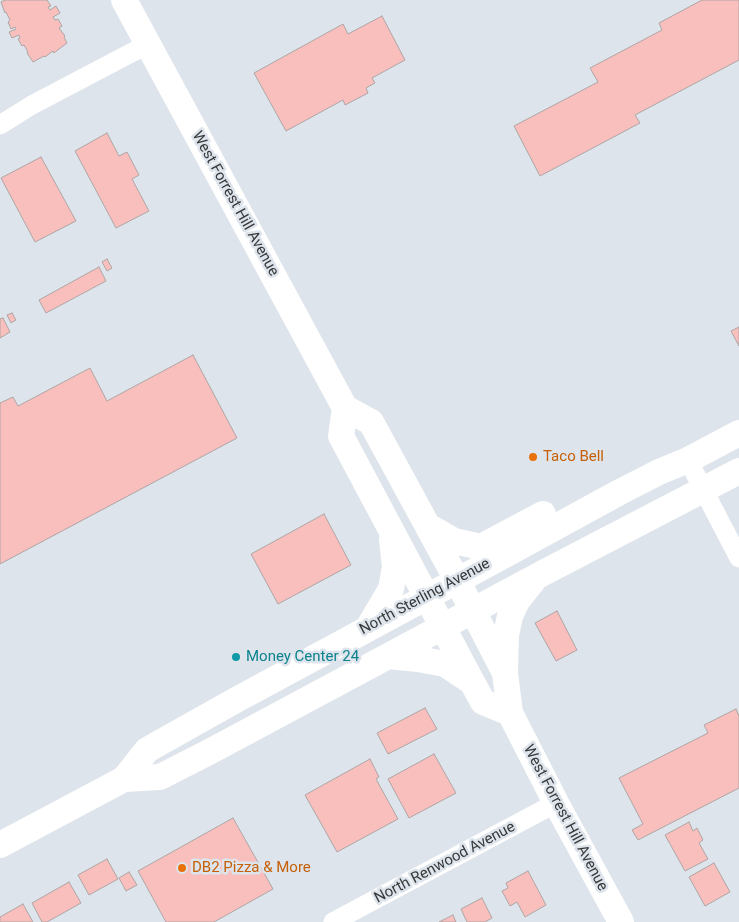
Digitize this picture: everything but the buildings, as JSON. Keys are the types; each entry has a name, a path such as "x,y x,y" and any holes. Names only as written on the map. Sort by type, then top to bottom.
{"main road":[{"name":"West Forrest Hill Avenue","path":"124,0 345,408 371,422 428,526 504,673 510,713 556,803 621,922"},
{"path":"345,408 341,436 426,597 483,702 510,713"},
{"name":"North Sterling Avenue","path":"0,845 124,779 148,750 236,700 501,558 618,492 688,460 739,433"},
{"name":"North Sterling Avenue","path":"124,779 160,777 220,747 537,576 739,471"},
{"path":"428,526 454,541 481,546 571,499 618,492"},
{"path":"368,628 391,589 395,567 391,531"},
{"path":"504,673 506,635 510,616 517,601 537,576"},
{"path":"388,656 445,664 472,682"}],"street":[{"path":"0,125 32,105 148,44"},
{"path":"688,460 739,558"},
{"name":"North Renwood Avenue","path":"333,922 556,803"}],"place":[{"name":"Taco Bell","path":"533,457"},
{"name":"Money Center 24","path":"236,657"},
{"name":"DB2 Pizza & More","path":"182,868"}]}
